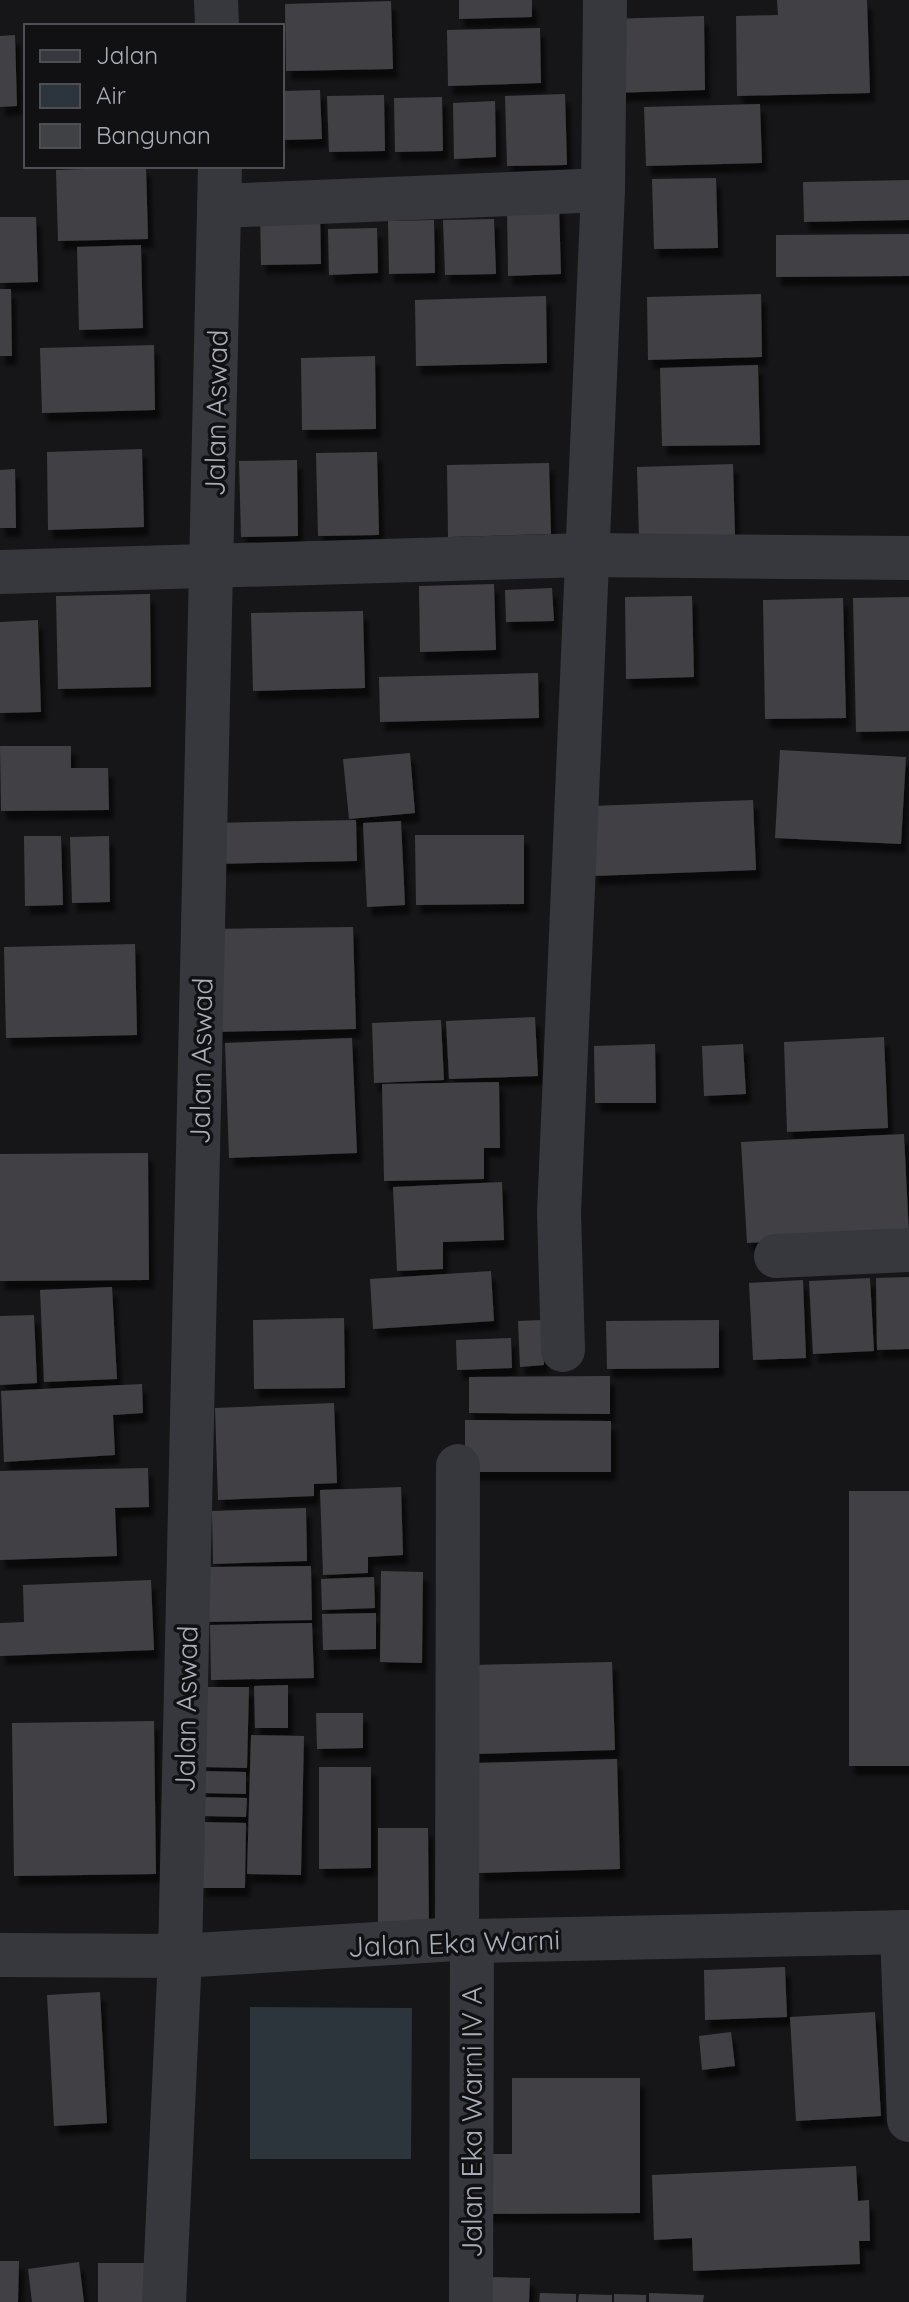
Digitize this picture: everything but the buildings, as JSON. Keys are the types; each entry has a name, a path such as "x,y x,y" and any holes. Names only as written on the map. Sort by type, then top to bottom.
{"street":[{"path":"216,0 217,24"},
{"path":"563,1350 559,1213 603,190 605,0"},
{"path":"220,186 603,190"},
{"name":"Jalan Aswad","path":"164,2302 180,1956 220,186"},
{"path":"0,572 588,555 909,558"},
{"path":"776,1256 909,1250"},
{"name":"Jalan Eka Warni IV A","path":"458,1466 471,2302"},
{"path":"906,1932 909,2120"},
{"name":"Jalan Eka Warni","path":"0,1955 180,1956 465,1940 906,1932"}],"water":[{"path":"250,2007 412,2008 411,2159 250,2159"}]}
